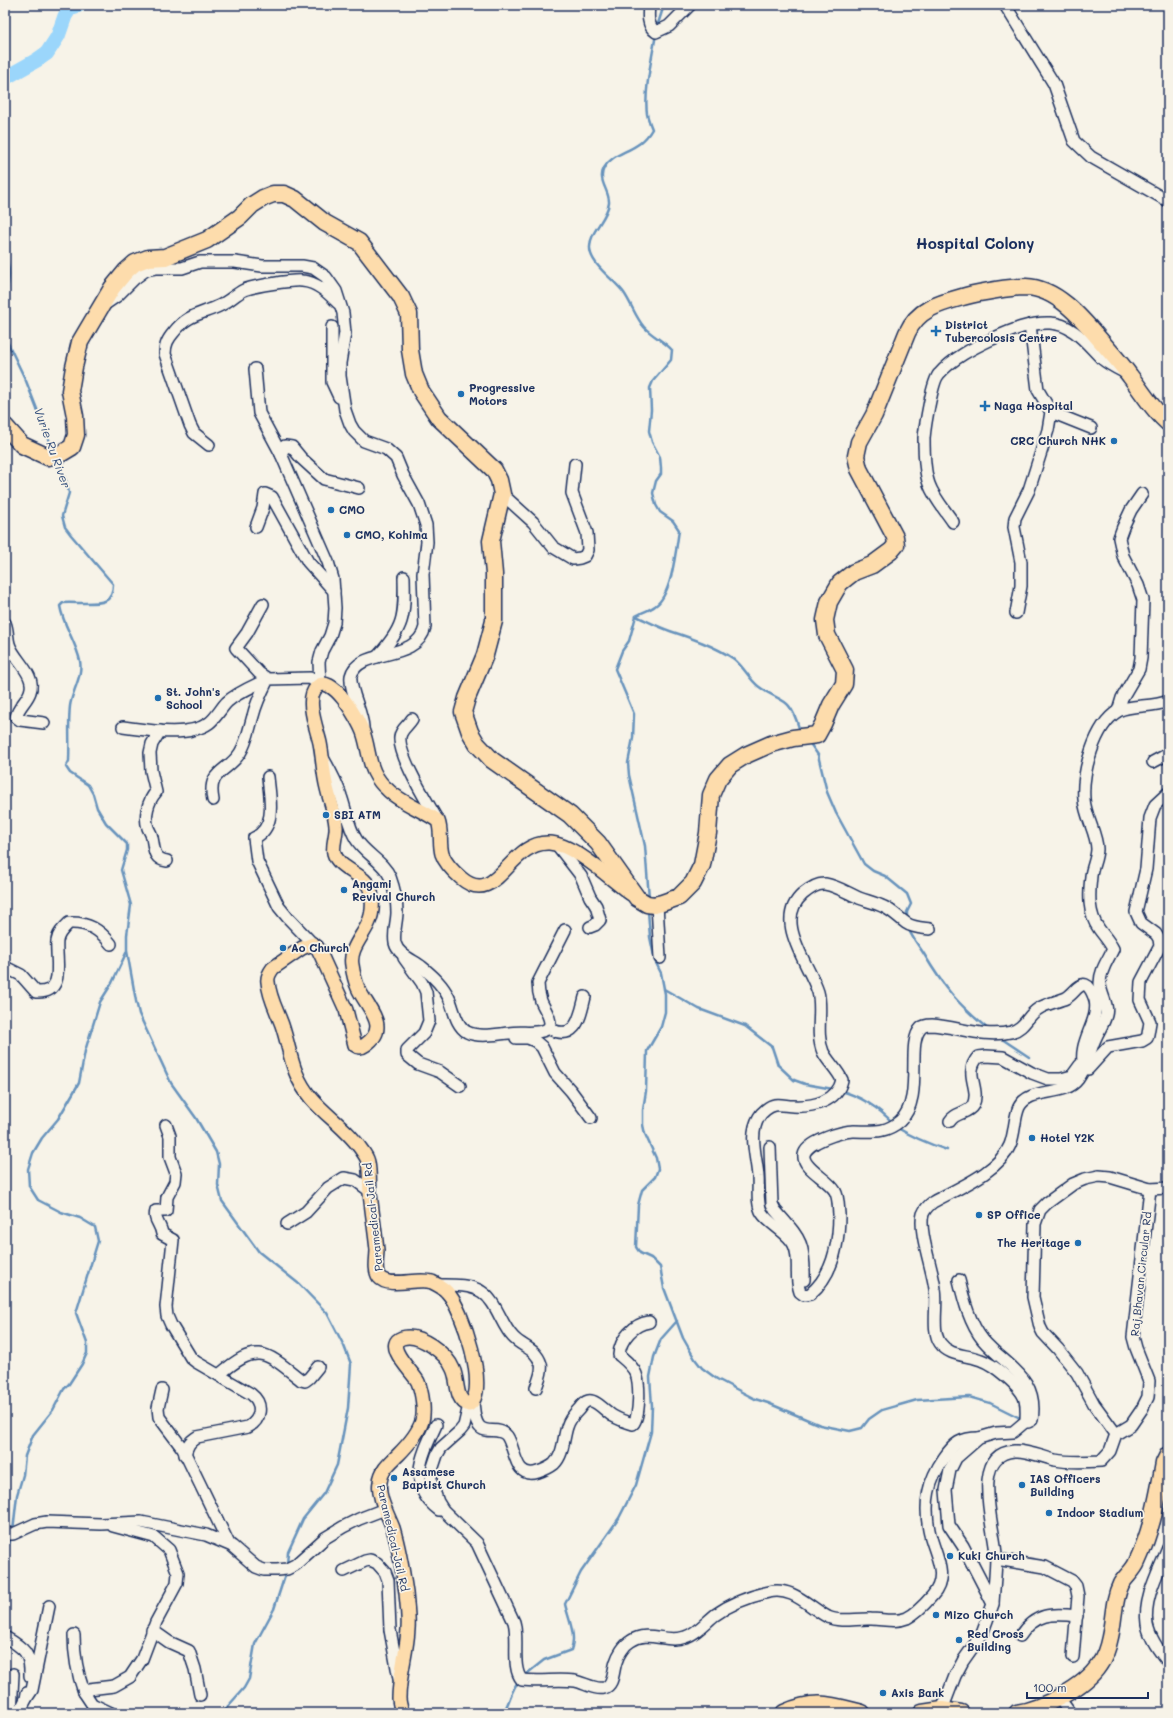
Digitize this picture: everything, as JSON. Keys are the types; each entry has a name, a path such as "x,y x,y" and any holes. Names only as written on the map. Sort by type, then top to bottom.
{"highway":[{"path":"5,426 22,445 48,457 62,453 72,447 76,435 75,416 70,391 80,342 112,288 126,271 135,263 148,258 165,257 207,240 240,217 252,205 273,194 284,194 295,199 325,223 359,242 401,297 409,314 410,350 414,374 421,391 439,418 494,470 502,494 491,541 494,574 494,621 486,655 467,698 463,712 464,719 477,744 492,760 570,815 593,839 637,898 647,904 657,904 679,897 693,883 702,865 708,833 711,795 718,779 730,765 746,755 771,744 817,734 831,705 844,684 845,670 827,635 825,620 829,602 840,583 854,572 872,565 891,551 896,545 893,533 859,469 856,456 859,442 874,415 911,324 918,315 931,308 975,294 1027,287 1042,291 1055,297 1079,314 1130,375 1149,404 1168,423"},
{"path":"1017,1713 1041,1706 1059,1698 1090,1675 1099,1666 1105,1655 1110,1638 1115,1606 1121,1584 1137,1564 1148,1536 1164,1462 1168,1455"},
{"path":"784,1713 797,1707 823,1703 862,1713"},
{"path":"922,1713 942,1710 961,1713"}],"main road":[{"path":"1149,404 1168,411"},
{"path":"313,944 322,955 346,1010 353,1041 357,1047 363,1047 372,1040 376,1033 376,1020 373,1010 358,989 351,964 352,952 369,922 373,905 371,890 365,881 338,860 334,853 336,827 333,808 327,790 311,700 316,688 320,685 327,685 332,688 347,702 363,732 374,774 388,790 438,821 440,826 442,854 451,868 466,882 474,886 481,887 494,881 522,853 535,844 551,843 581,856 637,898"},
{"name":"Paramedical-Jail Rd","path":"313,944 302,948 273,968 268,981 292,1064 311,1098 351,1136 368,1161 377,1250 377,1272 379,1277 385,1281 395,1283 419,1280 432,1282 447,1291 454,1301 466,1329 477,1377 476,1396 471,1404 464,1403 459,1397 453,1368 433,1346 420,1339 410,1337 399,1340 395,1345 395,1350 418,1382 423,1418 418,1431 386,1467 381,1475 379,1484 385,1509 393,1528 406,1593 408,1629 399,1699 402,1713"}],"street":[{"path":"649,5 649,23 651,28 656,32 668,26 690,5"},
{"path":"1005,5 1054,84 1074,141 1091,157 1168,201"},
{"path":"102,307 117,296 134,279 146,270 156,268 182,268 200,262 218,261 262,266 302,266 313,268 326,277 336,291 341,305 344,333 340,363 340,376 345,410"},
{"path":"209,445 194,433 165,354 165,346 168,339 182,322 192,316 222,305 244,290 301,280 318,286 341,305"},
{"path":"953,522 938,500 929,483 924,438 934,382 938,374 958,357 973,348 1006,333 1030,325 1050,323 1062,325 1075,332 1102,359 1114,368 1130,375"},
{"path":"1030,325 1038,390 1051,412 1091,428"},
{"path":"332,327 332,382 354,432 364,441 386,449 396,458 403,475 419,504 426,525 427,542 423,574 425,627 420,639 412,646 362,662 353,671 351,676 353,690 362,720 363,732"},
{"path":"255,369 259,413 281,454 328,562 333,579 335,608 334,623 319,662 320,685"},
{"path":"1016,613 1021,586 1021,562 1014,528 1015,518 1029,490 1048,430 1051,412"},
{"path":"281,454 285,446 292,446 297,450 301,458 324,479 359,488"},
{"path":"502,494 533,522 553,547 573,558 585,556 588,550 587,533 572,493 575,464"},
{"path":"256,527 263,508 265,494 268,494 272,497 308,562 334,591"},
{"path":"950,1121 956,1115 969,1110 972,1107 975,1094 971,1075 971,1066 978,1057 1003,1057 1032,1073 1048,1079 1061,1079 1072,1076 1088,1062 1095,1038 1106,1015 1106,1006 1100,983 1103,966 1113,949 1094,919 1090,907 1091,876 1097,850 1084,800 1084,782 1090,756 1099,733 1118,711 1122,698 1139,669 1141,658 1142,600 1138,585 1123,556 1119,538 1128,515 1142,494"},
{"path":"376,658 399,629 403,618 404,577"},
{"path":"262,604 247,633 236,648 259,672 268,679"},
{"path":"5,623 9,644 26,672 30,682 31,691 17,712 16,717 20,720 44,723"},
{"path":"123,727 160,731 183,731 200,728 209,723 218,711 234,696 268,679 310,678 320,685"},
{"path":"213,800 212,794 215,776 239,754 246,741 257,703 268,679"},
{"path":"1118,711 1138,706 1154,706 1168,701"},
{"path":"412,719 400,736 401,746 414,777 438,821"},
{"path":"160,731 150,747 150,764 156,792 148,804 147,821 154,852 160,859 167,861"},
{"path":"1153,762 1168,754"},
{"path":"321,756 331,772 342,796 344,807 355,838 389,875 396,898 396,944 422,983 428,1001 428,1027 409,1046 407,1054 418,1064 440,1072 460,1086"},
{"path":"268,777 271,809 270,821 265,830 254,838 257,861 283,914 313,944"},
{"path":"436,1425 423,1456 419,1470 421,1488 426,1498 436,1508 450,1518 477,1543 517,1631 517,1675 522,1680 563,1680 602,1688 607,1687 612,1681 616,1662 621,1651 629,1642 640,1635 677,1638 686,1637 716,1614 730,1607 776,1590 794,1594 828,1617 838,1619 873,1619 891,1621 908,1617 921,1608 934,1595 940,1579 941,1565 929,1531 928,1488 936,1469 949,1450 963,1439 979,1438 996,1433 1013,1432 1026,1421 1025,1398 1003,1373 981,1360 949,1352 939,1342 935,1324 936,1291 923,1230 923,1214 933,1202 964,1187 983,1175 1004,1155 1010,1145 1020,1106 1026,1100 1046,1092 1065,1089 1079,1078 1108,1047 1142,1041 1146,1038 1150,1022 1140,1000 1141,982 1160,946 1159,939 1156,934 1142,923 1136,912 1146,869 1150,818 1156,805 1168,793"},
{"path":"557,845 577,869 590,897 596,906 600,920 595,925 590,927"},
{"path":"930,929 907,924 884,907 845,891 823,884 807,891 798,899 793,909 792,934 798,952 812,979 820,1002 819,1028 823,1052 842,1080 840,1088 822,1103 804,1106 774,1105 766,1109 759,1117 755,1127 754,1146 758,1175 758,1200 761,1210 767,1219 794,1244 797,1254 798,1285 800,1292 803,1294 810,1294 815,1290 828,1269 838,1246 839,1219 838,1202 834,1189 808,1165 804,1160 804,1153 807,1148 820,1140 854,1131 869,1133 877,1131 894,1125 904,1116 910,1100 914,1078 915,1039 921,1028 926,1026 941,1026 988,1034 1012,1032 1021,1028 1031,1014 1037,1009 1050,1002 1065,998 1079,986 1084,984 1088,986 1092,992 1096,1011 1082,1053 1083,1065 1079,1078"},
{"path":"657,904 660,958"},
{"path":"5,967 21,975 36,992 43,993 50,990 54,986 58,974 57,940 60,932 69,923 78,922 94,928 102,933 111,944"},
{"path":"461,1027 467,1032 477,1035 544,1032 550,1023 538,990 538,983 565,930"},
{"path":"399,949 420,965 443,986 464,1035 470,1040 477,1042 519,1038 535,1041 542,1047 555,1073 571,1091 591,1118"},
{"path":"548,1028 561,1033 573,1029 578,1023 585,997"},
{"path":"166,1125 170,1136 170,1157 175,1167 176,1178 167,1197 166,1211 156,1211 155,1218 161,1227 162,1234 172,1240 167,1316 192,1358 257,1398 260,1410 259,1416 255,1423 248,1427 197,1437 190,1442 185,1455"},
{"path":"770,1147 772,1204 775,1210 800,1240 804,1263 803,1294"},
{"path":"942,1710 955,1676 963,1661 982,1634 993,1604 996,1559 986,1483 991,1466 999,1455 1014,1450 1057,1460 1101,1461 1110,1451 1116,1434 1094,1404 1077,1373 1064,1356 1043,1334 1040,1327 1033,1297 1035,1224 1040,1210 1073,1184 1085,1179 1099,1176 1110,1177 1150,1189 1168,1188"},
{"path":"287,1224 303,1215 328,1188 344,1178 356,1180 370,1191"},
{"name":"Raj Bhavan Circular Rd","path":"1116,1434 1131,1424 1142,1409 1148,1397 1150,1381 1136,1348 1134,1337 1150,1189"},
{"path":"959,1280 963,1299 973,1323 983,1340 1019,1374 1031,1394 1034,1409 1032,1420 1022,1425"},
{"path":"437,1285 466,1287 482,1292 487,1297 512,1337 532,1351 541,1365 541,1373 536,1388"},
{"path":"471,1404 479,1425 483,1429 502,1431 507,1436 518,1466 522,1471 528,1474 548,1468 555,1463 560,1456 568,1425 572,1417 583,1404 588,1401 593,1402 626,1422 633,1424 636,1420 638,1414 638,1381 633,1369 619,1355 619,1349 633,1328 642,1323 649,1322"},
{"path":"219,1375 236,1360 254,1354 264,1354 273,1358 301,1380 305,1381 318,1367"},
{"path":"162,1390 158,1408 158,1417 176,1438 229,1544"},
{"path":"450,1518 438,1502 431,1482 431,1473 441,1448 464,1426 471,1404"},
{"path":"979,1438 956,1458 950,1470 946,1490 949,1525 963,1546 993,1604"},
{"path":"5,1534 13,1534 35,1524 48,1522 101,1524 141,1522 206,1535 229,1544 240,1551 247,1560 256,1567 264,1570 287,1569 295,1565 325,1538 359,1519 385,1509"},
{"path":"84,1692 89,1689 114,1686 130,1677 142,1659 152,1630 177,1583 178,1573 175,1562 169,1550 154,1537 101,1524"},
{"path":"1168,1548 1152,1587 1148,1607 1147,1624 1152,1638 1168,1662"},
{"path":"996,1559 1045,1566 1072,1581 1078,1591 1073,1657"},
{"path":"344,1571 370,1560 377,1562 386,1572 388,1580 390,1630 400,1690"},
{"path":"19,1713 32,1690 49,1606"},
{"path":"1020,1636 1032,1622 1046,1615 1060,1614 1076,1616"},
{"path":"152,1630 169,1642 189,1651 195,1669 200,1695"},
{"path":"74,1636 74,1660 84,1692 92,1704 111,1713"},
{"path":"5,1637 24,1650 29,1658 30,1680 26,1699"},
{"path":"11,1713 14,1674"},
{"path":"1059,1698 1070,1713"}],"waterway":[{"name":"Vurie Ru River","path":"5,78 47,53 58,36 65,16 70,8 79,5"},
{"path":"657,27 664,5"},
{"path":"649,898 645,846 629,775 628,763 633,738 634,714 615,669 622,651 629,641 636,616 655,606 666,592 675,560 679,530 673,521 660,512 656,505 653,493 656,481 661,474 660,457 652,442 649,431 651,410 650,388 653,381 671,360 672,350 644,327 624,293 598,266 591,253 590,247 595,230 608,209 609,199 602,177 604,168 608,162 640,143 647,137 652,129 648,120 646,105 649,74 656,34"},
{"name":"Vurie Ru River","path":"5,255 9,272 5,301"},
{"name":"Vurie Ru River","path":"5,337 26,381 53,450"},
{"path":"57,461 67,483 69,493 62,516 65,527 113,584 111,596 105,601 91,603 63,603 60,606 64,620 76,647 81,667 70,706 69,761 66,767 70,773 88,785 93,794 97,808 106,823 127,844 127,850 121,870 131,905 127,935 127,951 139,1014 171,1083 196,1118 216,1152 219,1164 218,1185 222,1201 259,1252 299,1284 327,1313 344,1346 351,1364 348,1408 337,1465 324,1493 303,1519 288,1552 287,1565"},
{"path":"636,616 661,628 711,646 727,654 741,666 758,686 788,705 792,710 799,728"},
{"path":"809,742 818,755 827,792 836,813 864,864 873,871 885,876 907,894 911,904 907,912 907,919"},
{"path":"648,911 650,937 655,961 661,973 665,994 665,1012 661,1027 647,1051 643,1125 645,1134 656,1158 658,1169 655,1177 642,1190 638,1205 636,1247 640,1253 651,1258 660,1267 664,1288 683,1338 695,1359 702,1368 717,1379 755,1399 820,1425 850,1431 862,1428 869,1419 882,1410 917,1400 969,1397 990,1403 1022,1419"},
{"path":"909,930 931,966 952,995 989,1030"},
{"path":"13,1531 17,1495 23,1475 25,1456 33,1435 53,1410 64,1389 82,1364 87,1353 87,1343 76,1313 98,1241 95,1227 80,1218 61,1212 38,1200 29,1186 28,1169 33,1153 42,1138 58,1119 79,1083 85,1051 100,1002 112,983 127,951"},
{"path":"664,989 699,1009 745,1026 772,1047 778,1065 794,1080 805,1084 833,1089"},
{"path":"999,1037 1029,1057"},
{"path":"840,1091 869,1103 893,1123"},
{"path":"896,1127 921,1140 947,1150"},
{"path":"524,1676 544,1660 571,1650 573,1645 573,1633 565,1604 581,1572 619,1518 636,1485 651,1432 652,1406 650,1377 654,1357 661,1339 677,1321"},
{"path":"5,1554 11,1538"},
{"path":"222,1713 244,1688 249,1679 255,1644 274,1609 286,1572"},
{"path":"503,1713 514,1688 519,1681"}],"place":[{"name":"District Tubercolosis Centre","path":"936,331"},
{"name":"Progressive Motors","path":"461,394"},
{"name":"Naga Hospital","path":"985,406"},
{"name":"CRC Church NHK","path":"1114,441"},
{"name":"CMO","path":"331,510"},
{"name":"CMO, Kohima","path":"347,535"},
{"name":"St. John's School","path":"158,698"},
{"name":"SBI ATM","path":"326,815"},
{"name":"Angami Revival Church","path":"344,890"},
{"name":"Ao Church","path":"283,948"},
{"name":"Hotel Y2K","path":"1032,1138"},
{"name":"SP Office","path":"979,1215"},
{"name":"The Heritage","path":"1078,1243"},
{"name":"Assamese Baptist Church","path":"394,1478"},
{"name":"IAS Officers Building","path":"1022,1485"},
{"name":"Indoor Stadium","path":"1049,1513"},
{"name":"Kuki Church","path":"950,1556"},
{"name":"Mizo Church","path":"936,1615"},
{"name":"Red Cross Building","path":"959,1640"},
{"name":"Axis Bank","path":"883,1693"}],"district":[{"name":"Hospital Colony","path":"975,244"}]}
